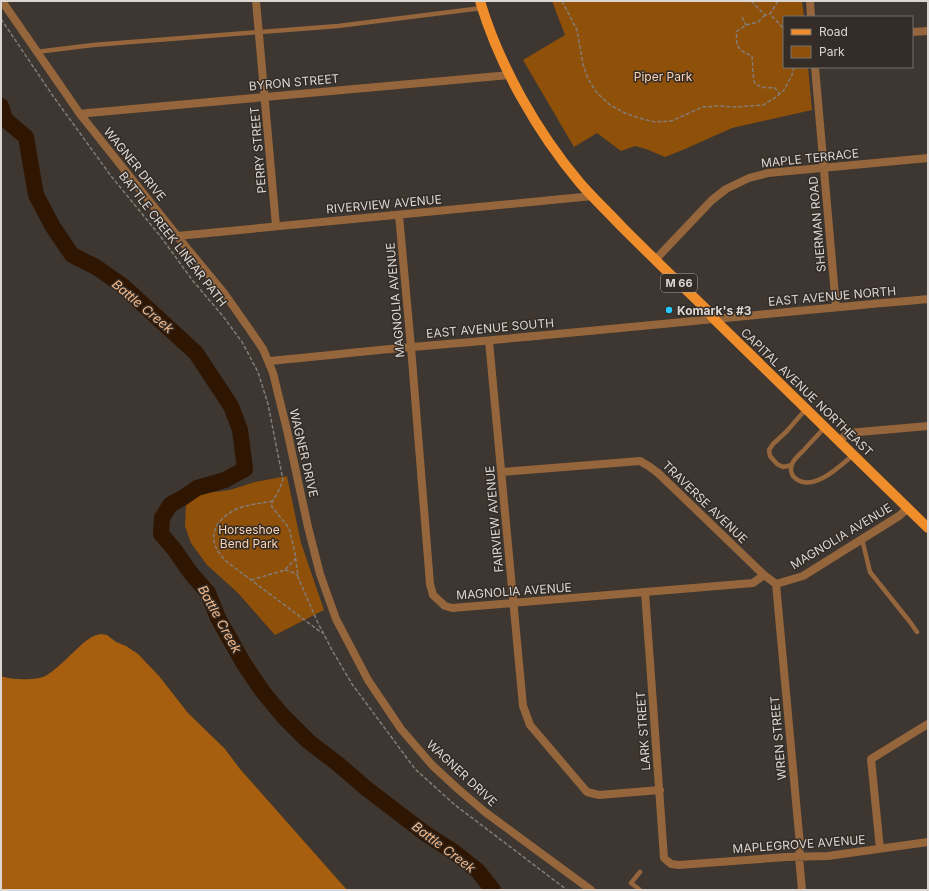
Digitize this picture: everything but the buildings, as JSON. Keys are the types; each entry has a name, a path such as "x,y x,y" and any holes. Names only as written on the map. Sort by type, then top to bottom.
{"main road":[{"name":"CAPITAL AVENUE NORTHEAST","path":"481,5 496,45 525,104 547,139 580,183 655,260 707,310 714,319 928,528"}],"street":[{"name":"WAGNER DRIVE","path":"2,1 80,114 224,293 263,349 273,373 286,423 308,527 320,574 336,619 368,680 401,729 432,765 485,812 591,890"},
{"name":"PERRY STREET","path":"256,1 266,96 276,226"},
{"path":"810,1 811,16"},
{"path":"913,32 928,31"},
{"name":"SHERMAN ROAD","path":"815,68 836,307"},
{"name":"BYRON STREET","path":"80,114 510,75"},
{"name":"MAPLE TERRACE","path":"655,260 712,200 726,189 749,178 768,173 928,158"},
{"name":"RIVERVIEW AVENUE","path":"177,236 593,196"},
{"name":"MAGNOLIA AVENUE","path":"399,215 430,584 433,595 445,606 452,608 753,583 764,575"},
{"name":"EAST AVENUE NORTH","path":"714,319 928,299"},
{"name":"EAST AVENUE SOUTH","path":"269,361 714,319"},
{"name":"FAIRVIEW AVENUE","path":"489,341 523,706 530,725 587,792 599,795 660,790"},
{"path":"839,441 848,433 928,426"},
{"name":"TRAVERSE AVENUE","path":"502,472 640,462 658,473 764,575"},
{"name":"MAGNOLIA AVENUE","path":"776,584 803,576 899,516 908,508"},
{"path":"764,575 776,584"},
{"name":"WREN STREET","path":"776,584 800,845 799,857 802,890"},
{"name":"LARK STREET","path":"645,592 664,858 671,864"},
{"path":"880,849 871,759 928,724"},
{"name":"MAPLEGROVE AVENUE","path":"671,864 679,865 786,857 828,856 928,842"}],"lane":[{"path":"36,52 93,45 338,26 481,5"},
{"path":"792,465 783,466 777,464 770,456 769,450 806,409"},
{"path":"825,427 797,457 792,465 791,472 794,478 802,482 813,482 822,479 837,469 853,455"},
{"path":"862,539 870,572 917,632"},
{"path":"640,872 631,883 640,890"}],"path":[{"path":"562,1 578,30 583,64 588,79 597,93 610,105 639,118 655,122 671,121 703,107 718,106 734,108 763,104 784,90 792,75 794,68"},
{"path":"751,1 765,15"},
{"path":"778,1 770,14 765,15 758,22 746,25 737,31 736,41 739,49 752,56 755,84 762,88 774,87 780,94"},
{"path":"770,14 783,28"},
{"path":"742,17 746,25"},
{"name":"BATTLE CREEK LINEAR PATH","path":"1,19 53,96 111,176 161,237 193,281 222,315 242,342 258,372 268,404 283,480 278,492"},
{"path":"273,501 243,506 232,511 220,520 214,529 214,544 220,554 231,565 323,633"},
{"path":"251,580 285,570 295,559"},
{"path":"285,570 298,576"}],"green space":[{"name":"Piper Park","path":"552,1 802,1 804,16 783,16 783,68 808,68 812,110 732,128 665,157 635,146 621,151 597,133 574,147 523,60 565,35"},
{"name":"Horseshoe Bend Park","path":"287,476 301,543 324,610 275,635 238,593 207,565 191,543 185,526 186,504 192,495 230,490 255,482"}],"shaded area":[{"path":"101,634 107,635 116,642 126,646 138,654 159,676 188,713 225,749 240,769 347,890 1,890 1,676 24,679 43,677 55,669 91,637"}],"waterway":[{"name":"Battle Creek","path":"1,106 5,119 26,137 36,195 53,227 72,255 96,267 123,286 196,353 231,406 240,430 245,469 225,480 197,488 170,505 162,518 161,534 208,593 218,618 244,664 263,692 283,716 308,741 367,789 478,871 493,890"}],"place":[{"name":"Komark's #3","path":"669,310"}]}
